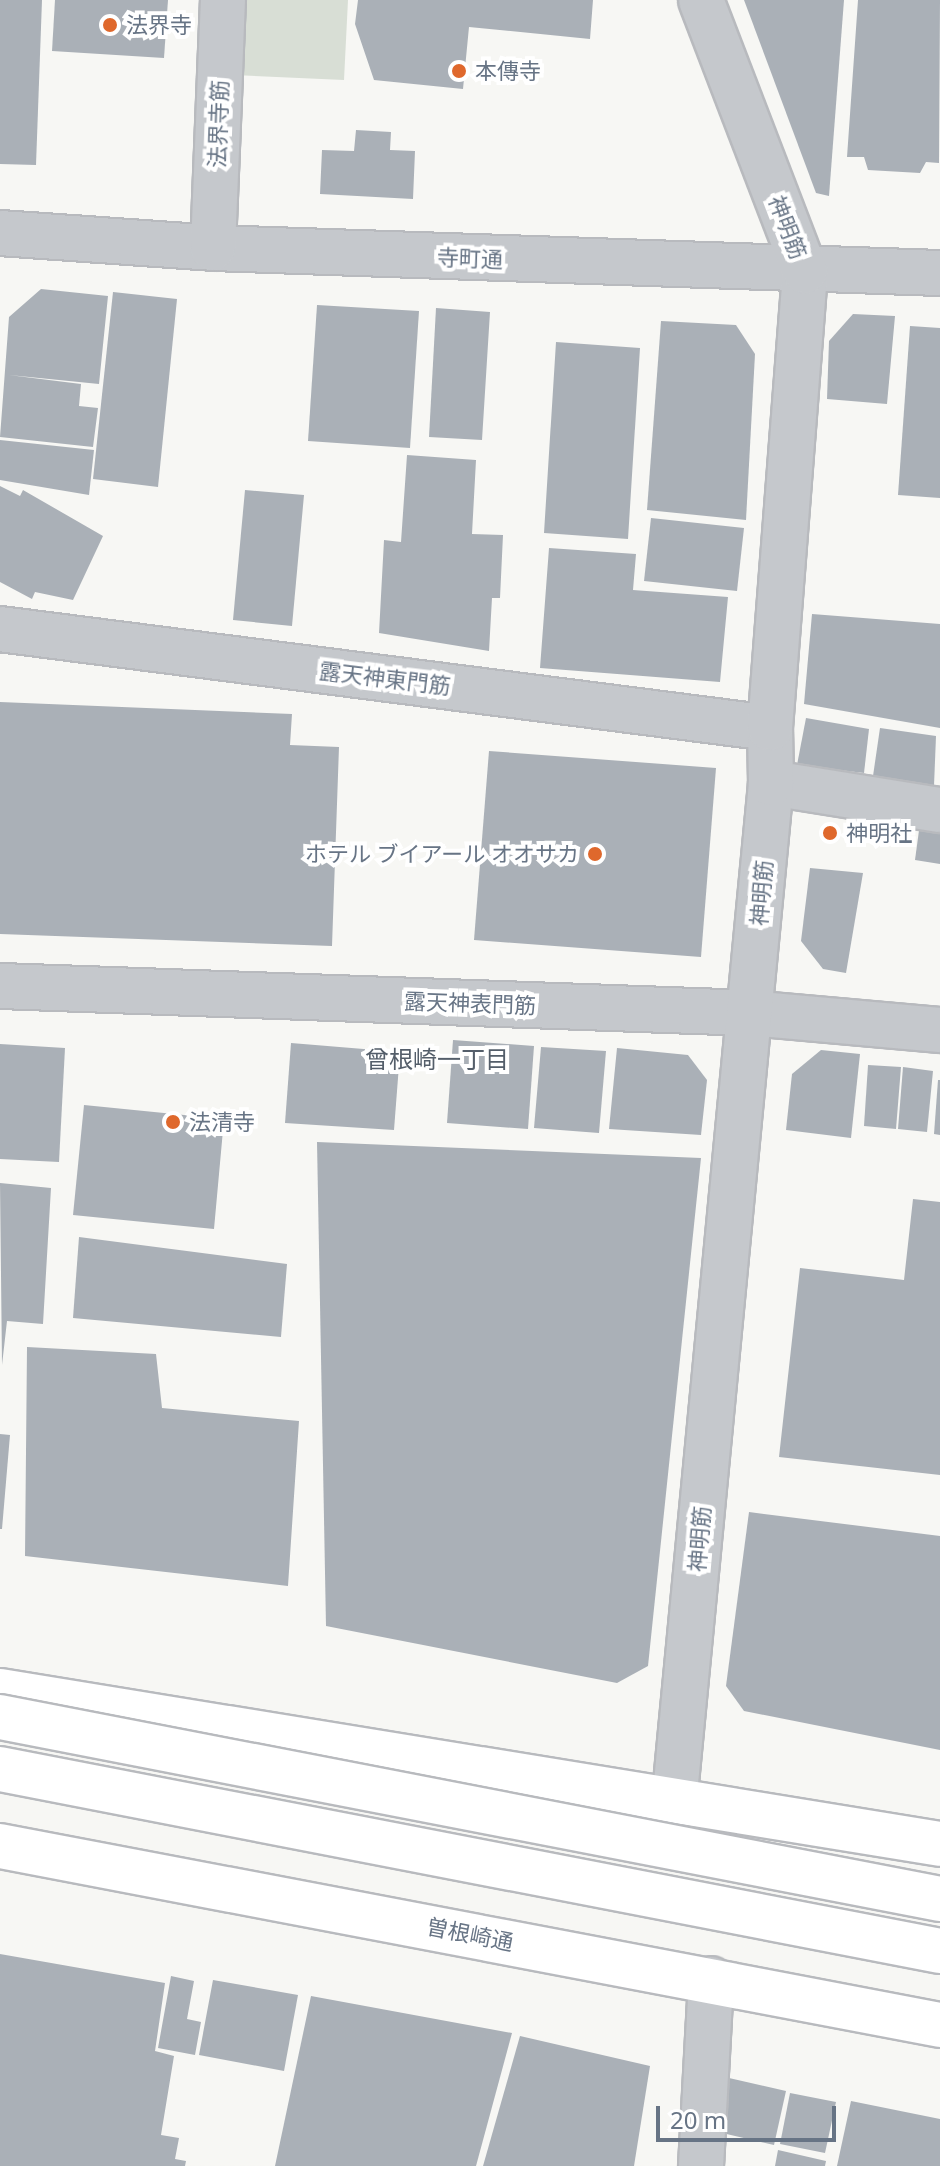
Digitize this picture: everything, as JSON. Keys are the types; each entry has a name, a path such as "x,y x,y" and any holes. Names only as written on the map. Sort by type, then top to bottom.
{"highway":[{"path":"0,1691 674,1804 940,1844"},
{"path":"0,1717 940,1899"},
{"path":"0,1769 940,1951"},
{"name":"曽根崎通","path":"0,1846 940,2025"}],"street":[{"name":"法界寺筋","path":"213,248 223,0"},
{"name":"神明筋","path":"674,1804 771,783 770,728 805,271 701,0"},
{"name":"寺町通","path":"0,233 213,248 805,271 940,273"},
{"name":"露天神東門筋","path":"0,629 770,728"},
{"path":"771,783 940,810"},
{"name":"露天神表門筋","path":"0,986 750,1013 940,1030"},
{"path":"701,2166 711,1979"}],"shaded area":[{"path":"238,0 348,0 344,80 234,75"}],"building":[{"path":"0,0 42,0 36,165 0,164"},
{"name":"法界寺","path":"55,0 168,0 164,58 52,51"},
{"path":"358,0 593,0 590,39 469,27 463,89 374,80 355,24"},
{"path":"744,0 844,0 829,196 816,193"},
{"path":"858,0 940,0 939,163 926,162 920,173 868,170 864,157 847,157"},
{"path":"356,130 391,132 390,150 415,151 413,199 320,194 322,150 354,151"},
{"path":"41,289 108,296 99,384 9,375 81,384 79,406 98,408 93,447 0,437 9,317"},
{"path":"113,292 177,299 158,487 93,479"},
{"path":"317,305 419,311 410,448 308,441"},
{"path":"436,308 490,312 482,440 429,437"},
{"path":"853,314 895,316 887,404 827,399 829,341"},
{"path":"661,321 736,325 755,354 746,520 647,510"},
{"path":"910,326 940,328 940,498 898,495"},
{"path":"556,342 640,348 628,539 544,533"},
{"path":"0,440 94,450 89,495 0,480"},
{"path":"407,455 476,460 472,534 503,535 500,598 492,598 489,651 379,633 384,540 401,542"},
{"path":"0,486 20,496 23,490 103,536 73,600 35,592 32,599 0,582"},
{"path":"245,490 304,495 292,626 233,620"},
{"path":"651,518 744,528 737,591 644,581"},
{"path":"549,548 636,554 633,590 728,597 720,682 540,668"},
{"path":"812,614 940,624 940,728 804,704"},
{"path":"0,702 292,714 290,745 339,747 332,946 0,934"},
{"path":"806,718 869,729 864,773 797,765"},
{"path":"880,728 936,736 934,786 873,776"},
{"name":"ホテル ブイアール オオサカ","path":"489,751 716,768 701,957 474,940"},
{"path":"920,823 940,827 940,864 915,860"},
{"path":"810,868 863,873 846,973 823,969 801,941"},
{"path":"453,1040 534,1046 528,1129 447,1123"},
{"path":"291,1043 400,1052 394,1130 285,1123"},
{"path":"0,1044 65,1048 59,1162 0,1159"},
{"path":"541,1047 606,1051 599,1133 534,1128"},
{"path":"617,1048 688,1055 707,1080 701,1135 609,1129"},
{"path":"821,1050 860,1054 851,1138 786,1130 792,1074"},
{"path":"868,1065 901,1067 896,1129 864,1126"},
{"path":"903,1067 933,1071 927,1132 898,1129"},
{"path":"940,1080 940,1135 934,1134"},
{"path":"84,1105 224,1119 214,1229 73,1215"},
{"path":"317,1142 701,1158 648,1666 617,1683 326,1626"},
{"path":"0,1183 51,1188 43,1324 7,1321 2,1365"},
{"path":"913,1199 940,1202 940,1475 779,1457 800,1268 904,1280"},
{"path":"79,1237 287,1264 281,1337 73,1318"},
{"path":"27,1347 156,1354 162,1408 299,1421 288,1586 25,1556"},
{"path":"0,1434 10,1435 2,1529 0,1529"},
{"path":"749,1512 940,1536 940,1750 744,1711 726,1686"},
{"path":"0,1954 165,1983 155,2051 174,2056 161,2135 179,2138 175,2159 186,2161 185,2166 0,2166"},
{"path":"171,1976 194,1981 187,2019 201,2022 195,2055 158,2048"},
{"path":"213,1980 298,1995 284,2071 199,2055"},
{"path":"311,1996 512,2033 476,2166 275,2166"},
{"path":"520,2036 650,2066 634,2166 483,2166"},
{"path":"729,2078 786,2091 774,2145 718,2132"},
{"path":"790,2093 836,2102 825,2153 780,2144"},
{"path":"851,2101 940,2119 940,2166 837,2166"},
{"path":"778,2150 826,2161 825,2166 775,2166"}],"place":[{"name":"法界寺","path":"110,25"},
{"name":"本傳寺","path":"459,71"},
{"name":"神明社","path":"830,833"},
{"name":"ホテル ブイアール オオサカ","path":"595,854"},
{"name":"法清寺","path":"173,1122"}],"district":[{"name":"曾根崎一丁目","path":"437,1059"}]}
